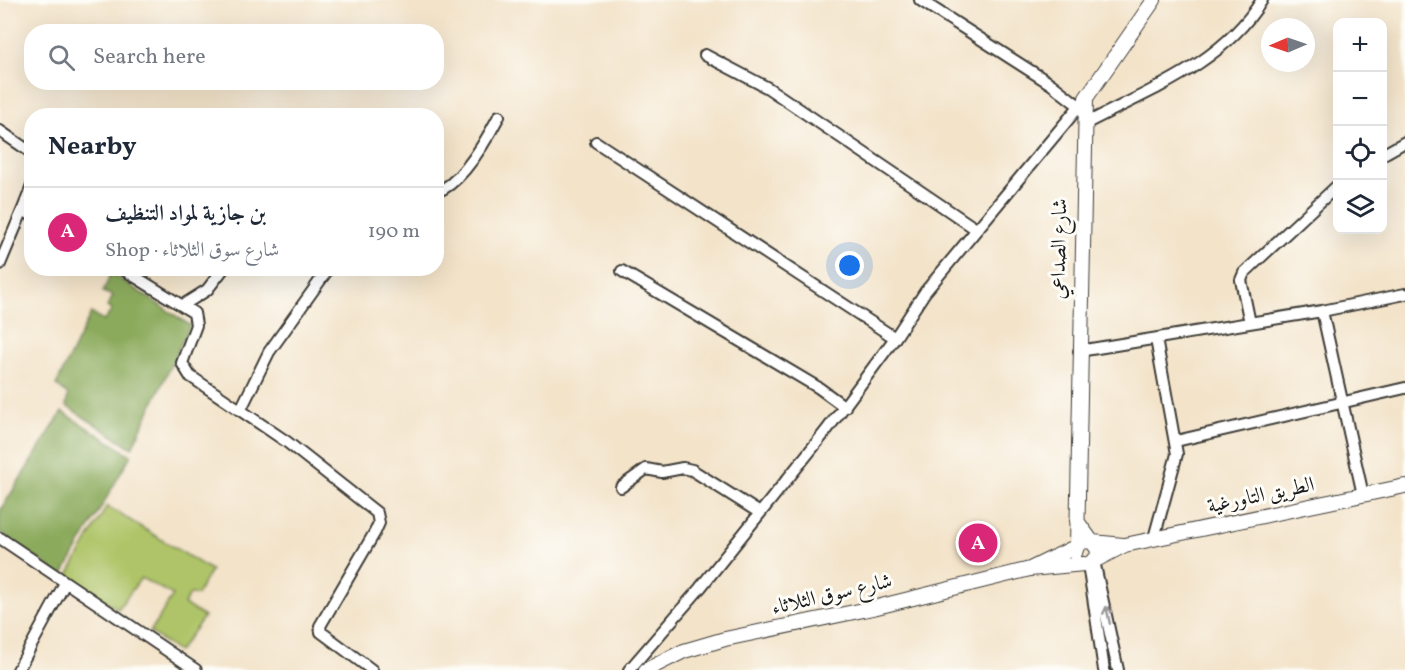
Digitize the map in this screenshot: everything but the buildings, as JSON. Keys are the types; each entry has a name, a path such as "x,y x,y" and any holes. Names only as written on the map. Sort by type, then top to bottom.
{"street":[{"path":"920,0 1051,84 1082,101"},
{"path":"629,670 845,407 925,292 1082,101 1154,0"},
{"path":"1085,124 1199,65 1232,40 1263,0"},
{"path":"705,55 776,94 976,230"},
{"name":"شارع الصداعي","path":"1077,546 1085,124 1082,101"},
{"path":"444,187 451,183 484,145 499,116"},
{"path":"0,131 24,148"},
{"path":"596,142 895,338"},
{"path":"1387,152 1405,142"},
{"path":"1250,323 1241,280 1244,273 1333,190"},
{"path":"0,264 24,218"},
{"path":"622,271 819,388 845,407"},
{"path":"134,276 183,305 196,318 183,357 184,369 314,462 377,513 379,523 375,532 320,626 321,632 372,670"},
{"path":"183,305 207,290 218,276"},
{"path":"241,409 269,352 323,276"},
{"path":"1079,351 1322,312 1405,294"},
{"path":"1322,312 1364,495"},
{"path":"1154,538 1178,454 1156,339"},
{"path":"1176,441 1405,388"},
{"path":"621,487 646,469 662,472 683,468 692,470 760,513"},
{"name":"الطريق التاورغية","path":"1125,545 1263,518 1405,486"},
{"path":"1077,521 1094,544 1098,554 1089,563"},
{"path":"0,538 196,670"},
{"path":"1030,568 1087,541 1094,544 1125,545"},
{"path":"1030,568 1089,563 1125,545"},
{"path":"1077,546 1076,557 1089,563"},
{"path":"1089,563 1104,670"},
{"path":"1089,563 1118,670"},
{"name":"شارع سوق الثلاثاء","path":"648,670 684,651 725,639 873,608 1030,568"},
{"path":"18,670 65,583"}],"green space":[{"path":"110,276 116,276 190,325 132,448 66,406 68,395 56,385 91,313 104,321 112,310 107,307 113,296 103,292"},
{"path":"62,412 131,455 62,576 0,532 0,511"},
{"path":"107,506 211,570 197,595 190,594 184,604 204,617 178,652 150,632 173,595 141,578 118,609 67,577"}],"place":[{"name":"بن جازية لمواد التنظيف","path":"978,543"}]}
